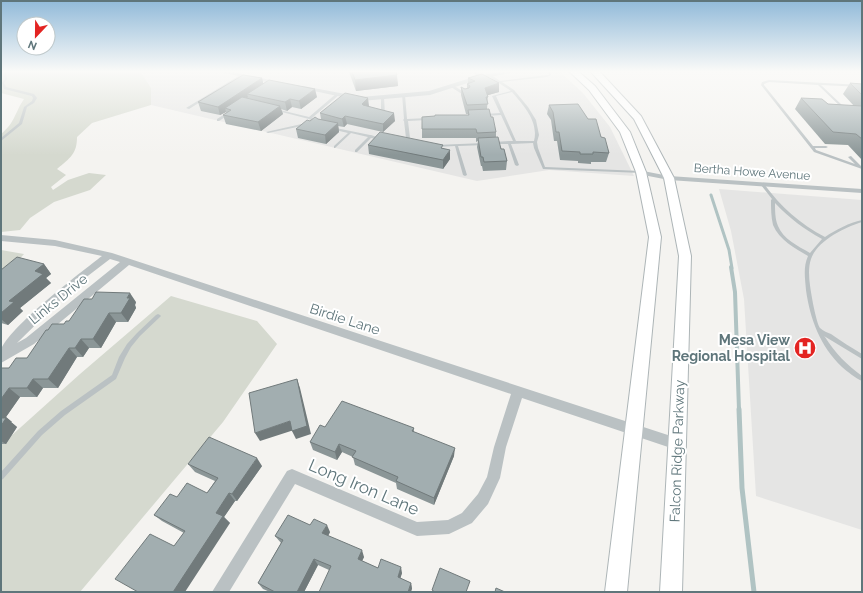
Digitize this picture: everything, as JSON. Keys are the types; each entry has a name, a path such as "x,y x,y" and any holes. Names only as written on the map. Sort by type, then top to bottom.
{"main road":[{"path":"601,100 625,132 641,172 655,237 616,592"},
{"name":"Falcon Ridge Parkway","path":"620,100 638,118 669,178 685,256 671,592"}],"street":[{"name":"Bertha Howe Avenue","path":"641,172 669,178 862,191"},
{"name":"Birdie Lane","path":"1,238 27,238 76,245 109,255 677,444"},
{"name":"Links Drive","path":"3,357 16,336 79,279 109,255"},
{"name":"Links Drive","path":"3,357 30,341 128,261"},
{"path":"79,279 98,285"},
{"name":"Long Iron Lane","path":"220,592 292,476 417,529 449,527 467,518 483,499 493,478 500,447 518,392"}],"lane":[{"path":"1,140 21,123 26,107 34,100"},
{"path":"188,108 202,100"},
{"path":"310,118 331,100"},
{"path":"382,100 383,116"},
{"path":"402,143 408,138 403,100"},
{"path":"496,100 515,142"},
{"path":"521,100 534,120 537,135 535,142 536,148 544,168 641,172"},
{"path":"774,100 815,151 861,168"},
{"path":"835,100 841,106"},
{"path":"273,110 310,118 321,125"},
{"path":"218,120 231,112"},
{"path":"480,115 502,114"},
{"path":"406,120 435,118"},
{"path":"268,132 316,122"},
{"path":"329,127 383,139"},
{"path":"335,147 351,132"},
{"path":"356,151 370,136"},
{"path":"396,142 410,145"},
{"path":"509,142 517,165"},
{"path":"432,146 535,142"},
{"path":"456,145 465,175"},
{"path":"811,147 826,147"},
{"path":"850,157 861,168"},
{"path":"762,185 773,200 796,222 824,238"},
{"path":"773,200 774,220 778,231 792,244 810,255"},
{"path":"862,221 824,238 810,255 808,275 810,303 817,329 825,343 836,357 862,379"},
{"path":"1,477 40,433 63,413 114,377 129,344 158,316"},
{"path":"817,329 862,357"}],"shaded area":[{"path":"24,100 151,100 151,105 92,123 77,137 74,152 69,159 57,169 66,175 51,187 53,190 68,180 89,173 106,175 90,190 54,202 30,218 20,230 1,232 1,134 12,122"},
{"path":"151,100 588,100 610,127 634,176 549,170 477,181 151,105"},
{"name":"Mesa View Regional Hospital","path":"719,189 862,200 862,530 756,496 744,299 731,231"},
{"path":"1,250 24,254 10,270 1,277"},
{"path":"171,296 257,321 277,344 223,422 80,592 1,592 1,445 80,374"}],"building":[{"path":"202,100 229,100 218,107 198,102"},
{"path":"238,100 253,100 280,106 258,122 223,115 231,110 225,108"},
{"path":"274,100 289,100 285,102"},
{"path":"337,100 366,100 362,104 363,105 394,113 383,124 345,116 342,119 320,113"},
{"path":"465,100 487,100 488,104 467,105"},
{"path":"803,100 823,100 828,104 862,106 862,139 856,134 833,132"},
{"path":"578,104 588,119 596,119 601,137 605,138 609,153 593,152 593,154 580,154 580,152 562,151 559,132 556,132 553,112 549,105"},
{"path":"489,109 491,117 493,117 496,132 477,133 476,129 422,129 422,117 435,115 469,115 468,110"},
{"path":"315,117 338,123 325,135 296,129 307,120 310,121"},
{"path":"380,132 443,145 441,148 450,150 443,160 368,145"},
{"path":"498,137 501,149 504,149 507,161 484,162 483,157 481,157 478,138"},
{"path":"17,257 44,264 35,271 43,274 9,301 14,302 1,313 1,270"},
{"path":"96,292 130,293 127,298 130,298 121,313 109,313 93,339 81,339 75,348 69,348 48,379 33,379 27,388 9,388 1,399 1,368 9,368 16,358 27,358 46,330 48,330 52,324 64,324 66,321 69,321 84,299 92,299"},
{"path":"297,379 307,426 292,431 290,421 255,433 249,393"},
{"path":"342,401 414,428 412,431 455,448 434,498 396,481 398,477 352,457 356,451 339,444 335,452 310,442 320,425 325,427"},
{"path":"1,418 6,418 1,426"},
{"path":"209,437 257,458 232,494 229,493 216,513 223,516 173,592 138,592 115,579 150,534 174,546 185,531 154,515 170,494 177,497 187,483 207,493 218,478 188,464"},
{"path":"288,515 310,525 314,519 327,525 322,533 362,550 358,559 378,568 381,559 401,567 398,577 411,583 408,592 319,592 331,566 314,559 297,592 275,592 258,583 283,540 275,536"},
{"path":"440,568 470,581 466,592 435,592 432,590"},
{"path":"496,588 505,592 495,592"}],"waterway":[{"path":"711,195 729,250 732,268"},
{"path":"731,267 735,292 739,410"},
{"path":"739,409 742,488 754,592"}],"place":[{"name":"Mesa View Regional Hospital","path":"805,348"}]}
